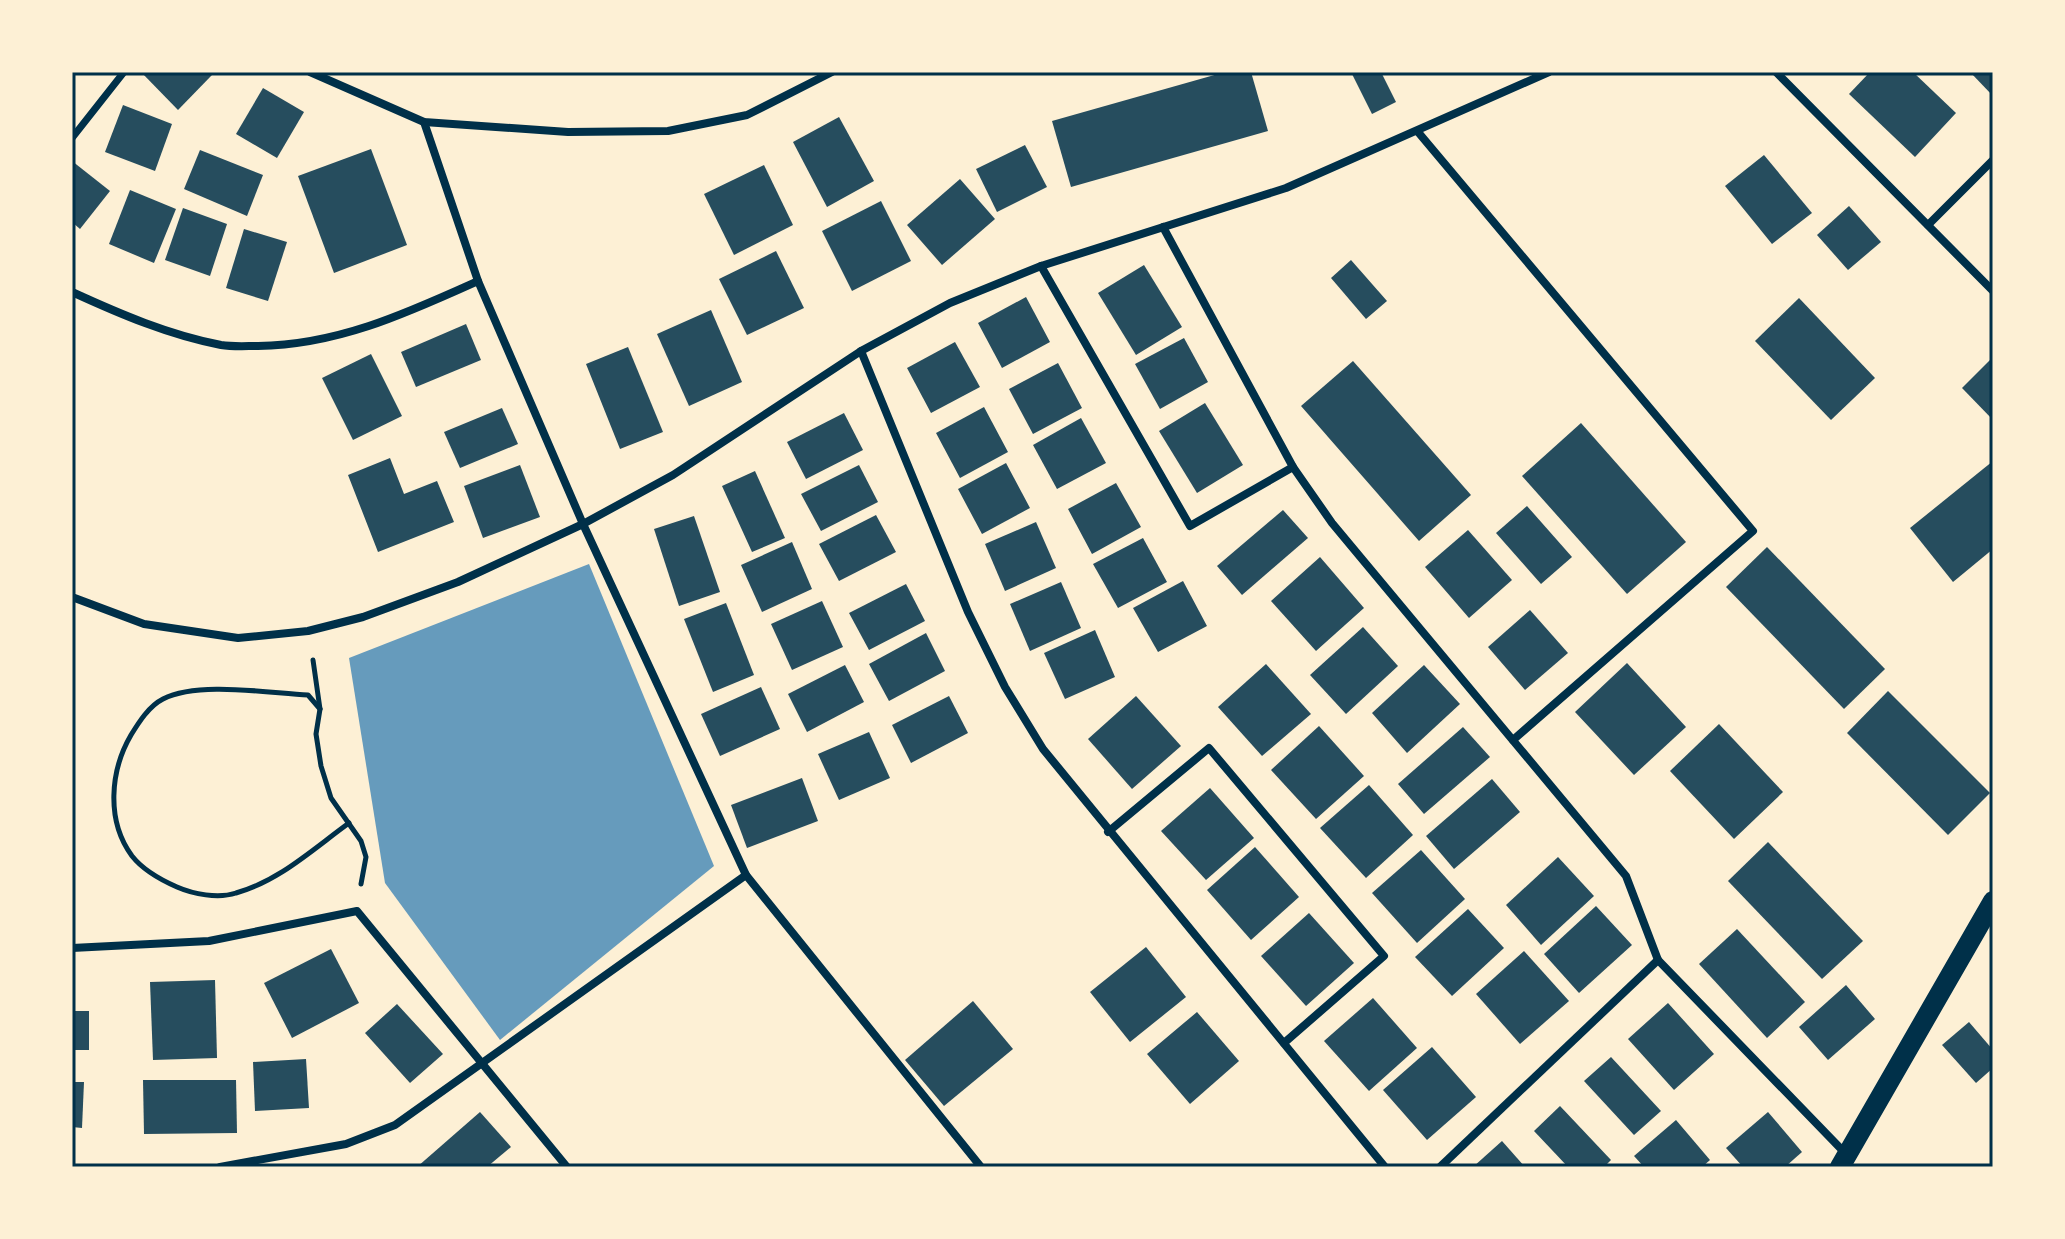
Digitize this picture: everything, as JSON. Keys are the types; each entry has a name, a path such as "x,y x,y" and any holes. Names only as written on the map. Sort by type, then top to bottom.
{"main road":[{"path":"1844,1161 1993,901"}],"street":[{"path":"72,138 124,72"},
{"path":"310,72 424,122 568,132 668,131 747,115 832,72"},
{"path":"72,597 144,624 238,638 308,631 363,617 458,582 583,524 673,475 861,351 950,303 1041,266 1286,188 1549,72"},
{"path":"1776,72 1993,291"},
{"path":"424,122 478,281 583,524 746,875 981,1167"},
{"path":"1418,132 1753,531 1513,740"},
{"path":"1928,225 1993,160"},
{"path":"1163,227 1293,467 1332,523 1626,876 1658,960 1844,1161"},
{"path":"1041,266 1190,526 1293,467"},
{"path":"72,292 137,322 223,346 287,345 343,335 391,320 478,281"},
{"path":"861,351 968,612 1005,687 1043,749 1385,1167"},
{"path":"1108,832 1209,748 1384,956 1284,1043"},
{"path":"220,1167 346,1144 395,1125 746,875"},
{"path":"72,948 209,941 357,911 567,1167"},
{"path":"1440,1167 1658,960"}],"path":[{"path":"308,631 320,709 316,734 321,766 331,798 361,841 366,857 357,911"},
{"path":"320,709 308,695 210,690 181,691 160,700 141,719 125,745 112,789 117,824 132,856 158,879 191,893 232,895 269,881 349,823"}],"water":[{"path":"589,564 714,866 500,1040 385,883 349,658"}],"building":[{"path":"141,72 209,72 212,75 178,110"},
{"path":"1225,72 1251,72 1268,131 1071,187 1052,121"},
{"path":"1351,72 1381,72 1396,102 1372,114"},
{"path":"1870,72 1913,72 1956,113 1915,157 1849,94"},
{"path":"1970,72 1993,72 1993,96"},
{"path":"263,88 304,112 277,158 236,134"},
{"path":"123,105 172,124 155,171 105,152"},
{"path":"839,117 874,181 827,207 793,142"},
{"path":"1025,145 1047,187 997,212 976,169"},
{"path":"371,149 407,245 334,273 298,176"},
{"path":"200,150 263,175 247,216 184,189"},
{"path":"1764,155 1812,213 1772,244 1725,186"},
{"path":"72,161 110,191 80,229 72,222"},
{"path":"764,165 793,225 734,255 704,194"},
{"path":"960,179 995,219 942,265 907,225"},
{"path":"130,190 176,209 154,263 109,244"},
{"path":"881,201 911,261 852,291 822,231"},
{"path":"1849,206 1881,242 1848,270 1817,235"},
{"path":"183,208 227,224 210,276 165,260"},
{"path":"244,229 287,242 268,301 226,288"},
{"path":"776,251 804,308 747,335 719,279"},
{"path":"1351,260 1387,301 1366,319 1331,278"},
{"path":"1144,265 1182,327 1136,355 1098,293"},
{"path":"1026,297 1050,342 1002,368 978,323"},
{"path":"1799,298 1875,378 1831,420 1755,341"},
{"path":"711,310 742,382 689,406 657,334"},
{"path":"466,324 481,360 416,387 401,352"},
{"path":"1184,338 1208,382 1160,409 1135,364"},
{"path":"955,342 980,387 931,413 907,368"},
{"path":"628,347 663,432 620,449 586,364"},
{"path":"371,354 402,416 353,440 322,378"},
{"path":"1993,357 1993,420 1962,388"},
{"path":"1353,361 1471,495 1419,541 1301,406"},
{"path":"1058,363 1082,408 1033,434 1009,389"},
{"path":"1205,403 1243,465 1197,493 1159,431"},
{"path":"984,407 1008,452 960,478 936,433"},
{"path":"502,408 518,444 460,468 444,432"},
{"path":"844,413 863,450 806,479 787,442"},
{"path":"1081,418 1106,463 1057,489 1033,445"},
{"path":"1581,423 1686,542 1627,594 1522,476"},
{"path":"390,458 404,494 437,481 454,522 378,552 348,475"},
{"path":"1993,461 1993,549 1953,582 1910,528"},
{"path":"1006,463 1030,508 982,534 958,489"},
{"path":"520,465 540,517 483,538 464,486"},
{"path":"859,465 878,502 821,531 801,494"},
{"path":"755,471 785,538 752,552 722,486"},
{"path":"1116,483 1141,527 1092,554 1068,509"},
{"path":"1527,506 1572,557 1541,584 1496,533"},
{"path":"1283,510 1308,538 1242,595 1217,566"},
{"path":"876,515 896,552 839,581 819,544"},
{"path":"694,516 720,592 679,606 654,529"},
{"path":"1036,522 1056,568 1005,591 985,544"},
{"path":"1468,530 1512,580 1469,618 1425,567"},
{"path":"1143,538 1167,582 1118,608 1093,564"},
{"path":"792,542 812,589 762,612 741,565"},
{"path":"1767,547 1885,669 1844,709 1726,587"},
{"path":"1320,557 1364,608 1316,651 1271,601"},
{"path":"1183,581 1207,626 1158,652 1133,608"},
{"path":"1061,582 1081,628 1030,651 1010,604"},
{"path":"906,584 925,621 869,650 849,613"},
{"path":"822,601 843,647 792,670 771,624"},
{"path":"726,603 754,675 713,692 684,619"},
{"path":"1530,610 1568,653 1525,690 1488,647"},
{"path":"1363,627 1398,666 1346,714 1310,675"},
{"path":"1095,630 1115,677 1065,699 1044,653"},
{"path":"926,633 945,671 889,701 869,664"},
{"path":"1627,663 1686,727 1634,775 1575,712"},
{"path":"1266,664 1311,714 1262,756 1218,707"},
{"path":"845,665 864,702 807,732 788,694"},
{"path":"1424,665 1460,704 1407,753 1372,713"},
{"path":"761,687 780,729 720,756 701,714"},
{"path":"1888,691 1990,793 1948,835 1847,733"},
{"path":"949,696 968,733 911,763 892,725"},
{"path":"1136,696 1181,746 1132,789 1088,739"},
{"path":"1719,724 1783,792 1734,839 1670,771"},
{"path":"1319,726 1364,776 1316,819 1271,770"},
{"path":"1463,727 1490,757 1424,814 1398,784"},
{"path":"869,732 890,778 839,800 818,754"},
{"path":"802,778 818,821 747,848 731,805"},
{"path":"1492,779 1520,812 1454,869 1426,836"},
{"path":"1369,785 1413,835 1366,878 1320,828"},
{"path":"1210,788 1254,838 1206,880 1161,831"},
{"path":"1768,842 1863,941 1822,979 1728,881"},
{"path":"1255,847 1299,897 1251,940 1207,890"},
{"path":"1421,850 1465,899 1417,943 1372,893"},
{"path":"1558,857 1594,896 1541,945 1506,905"},
{"path":"1596,906 1632,945 1579,993 1544,954"},
{"path":"1468,909 1504,948 1452,996 1415,957"},
{"path":"1309,913 1354,963 1306,1006 1261,956"},
{"path":"1737,929 1805,1002 1767,1038 1699,964"},
{"path":"1146,947 1186,997 1130,1042 1090,992"},
{"path":"331,949 359,1003 292,1038 264,983"},
{"path":"1524,951 1569,1001 1520,1044 1476,994"},
{"path":"215,980 217,1058 153,1060 150,982"},
{"path":"1846,985 1875,1019 1828,1060 1799,1027"},
{"path":"1373,998 1417,1048 1369,1091 1324,1041"},
{"path":"973,1001 1013,1049 944,1106 905,1060"},
{"path":"1668,1003 1714,1054 1674,1090 1628,1039"},
{"path":"397,1004 443,1054 410,1083 365,1033"},
{"path":"72,1011 89,1011 89,1050 72,1050"},
{"path":"1197,1012 1239,1061 1190,1104 1147,1054"},
{"path":"1969,1022 1993,1050 1993,1068 1976,1083 1942,1045"},
{"path":"1432,1047 1476,1097 1427,1140 1383,1090"},
{"path":"1611,1057 1661,1111 1634,1135 1584,1081"},
{"path":"306,1059 309,1108 255,1111 253,1062"},
{"path":"143,1080 236,1080 237,1133 144,1134"},
{"path":"72,1082 84,1082 82,1128 72,1127"},
{"path":"1560,1106 1611,1160 1604,1167 1568,1167 1534,1131"},
{"path":"480,1112 511,1147 487,1167 417,1167"},
{"path":"1768,1112 1802,1152 1785,1167 1743,1167 1726,1148"},
{"path":"1676,1120 1710,1160 1702,1167 1644,1167 1634,1156"},
{"path":"1502,1141 1525,1167 1473,1167"}]}
